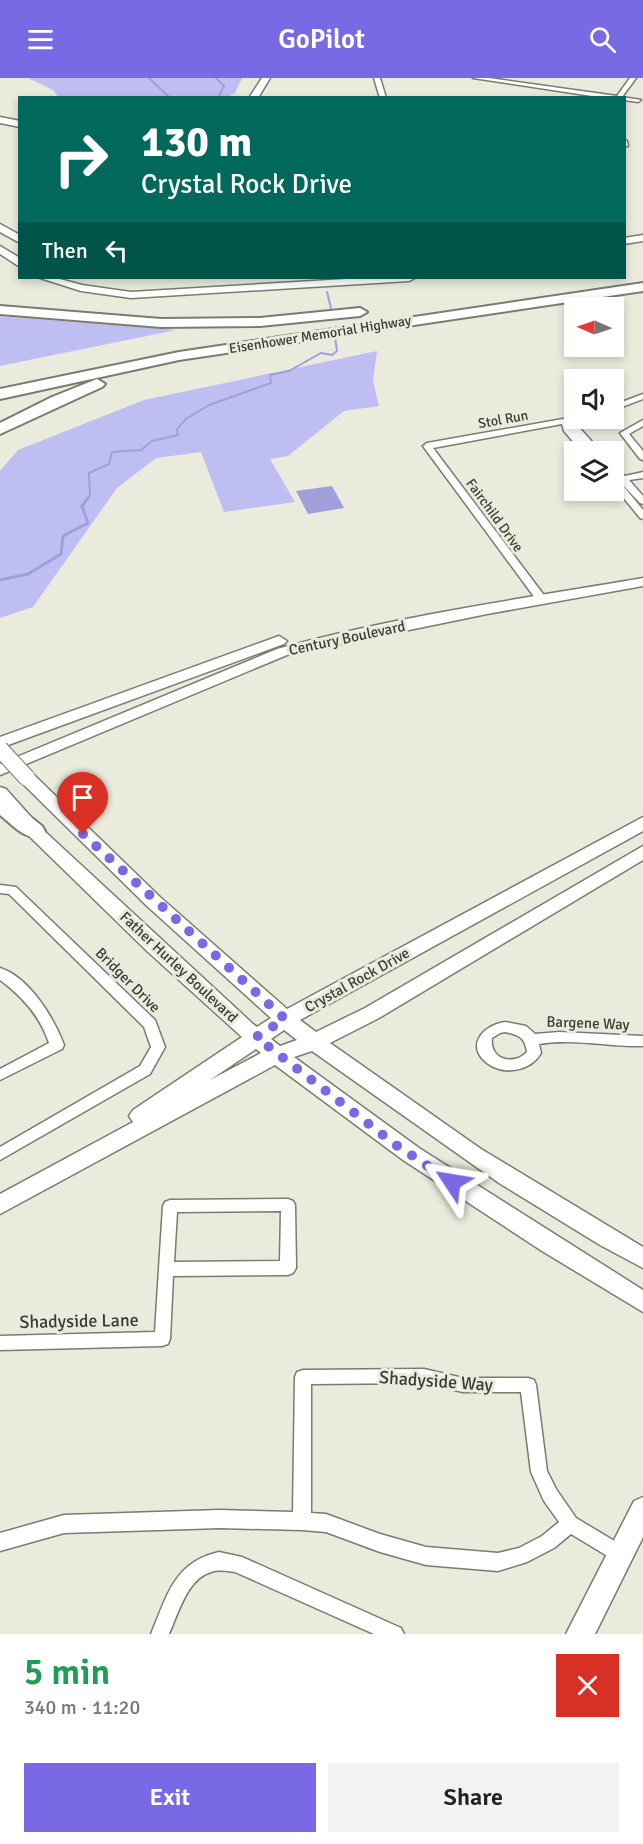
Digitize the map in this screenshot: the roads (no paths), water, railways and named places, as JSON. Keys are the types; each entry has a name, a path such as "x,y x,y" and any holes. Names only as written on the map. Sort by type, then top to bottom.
{"highway":[{"path":"626,275 643,273"},
{"path":"564,284 601,279"},
{"name":"Eisenhower Memorial Highway","path":"0,394 179,356 301,336 643,287"},
{"name":"Eisenhower Memorial Highway","path":"0,310 161,323 260,322 366,311 176,342 84,360"},
{"path":"0,429 91,386 154,369 301,336"},
{"path":"0,804 34,831"}],"street":[{"path":"254,96 266,78"},
{"path":"377,78 382,96"},
{"path":"476,78 612,96"},
{"path":"621,96 633,78"},
{"path":"626,98 638,100"},
{"path":"0,120 18,123"},
{"path":"0,126 18,130"},
{"path":"0,227 18,239"},
{"path":"626,241 643,238"},
{"path":"0,249 18,262"},
{"path":"626,253 643,250"},
{"path":"50,279 81,288 131,295 361,279"},
{"path":"97,279 143,285 231,288"},
{"path":"624,404 643,396"},
{"name":"Stol Run","path":"427,446 564,423"},
{"path":"643,423 624,433 643,457"},
{"path":"567,429 577,441"},
{"path":"576,429 587,441"},
{"name":"Fairchild Drive","path":"427,446 538,595"},
{"path":"624,478 643,474"},
{"path":"624,486 643,501"},
{"path":"624,490 643,516"},
{"name":"Century Boulevard","path":"0,770 282,652 643,570"},
{"name":"Century Boulevard","path":"0,743 292,637 538,595 643,582"},
{"name":"Father Hurley Boulevard","path":"0,749 97,848 285,1019 314,1042 443,1136 564,1214 643,1258"},
{"name":"Father Hurley Boulevard","path":"0,793 34,831 222,1008 278,1056 396,1145 527,1231 643,1302"},
{"name":"Crystal Rock Drive","path":"53,1176 285,1019 643,823"},
{"name":"Crystal Rock Drive","path":"0,1205 262,1061 314,1042 372,1013 643,852"},
{"name":"Bridger Drive","path":"0,889 12,890 127,999 150,1024 158,1047 145,1070 0,1154"},
{"path":"0,973 28,993 41,1009 51,1026 57,1045 0,1075"},
{"path":"218,1063 230,1045 231,1032 222,1008"},
{"name":"Bargene Way","path":"532,1040 547,1036 619,1042 643,1041"},
{"name":"Shadyside Lane","path":"0,1343 162,1339 166,1269 170,1206 288,1205 288,1268 166,1269"},
{"name":"Shadyside Way","path":"302,1521 303,1377 424,1376 464,1384 528,1385 539,1472 550,1496 570,1524 620,1554"},
{"path":"580,1634 643,1510"},
{"path":"0,1542 64,1524 220,1519 302,1521 326,1523 380,1543 426,1556 498,1562 521,1556 548,1542 570,1524"},
{"path":"160,1634 186,1578 204,1563 219,1559 236,1563 395,1634"}],"waterway":[{"path":"149,78 168,96"},
{"path":"216,78 224,86 219,96"},
{"path":"327,292 331,308"},
{"path":"87,500 90,496 89,473 109,464 112,452 141,450 152,441 178,435 177,429 186,419 209,405 271,383 270,375 289,371 321,353 332,355 337,351 335,337"},
{"path":"0,580 28,574 61,554 63,536 88,523 82,506 88,498"}]}
